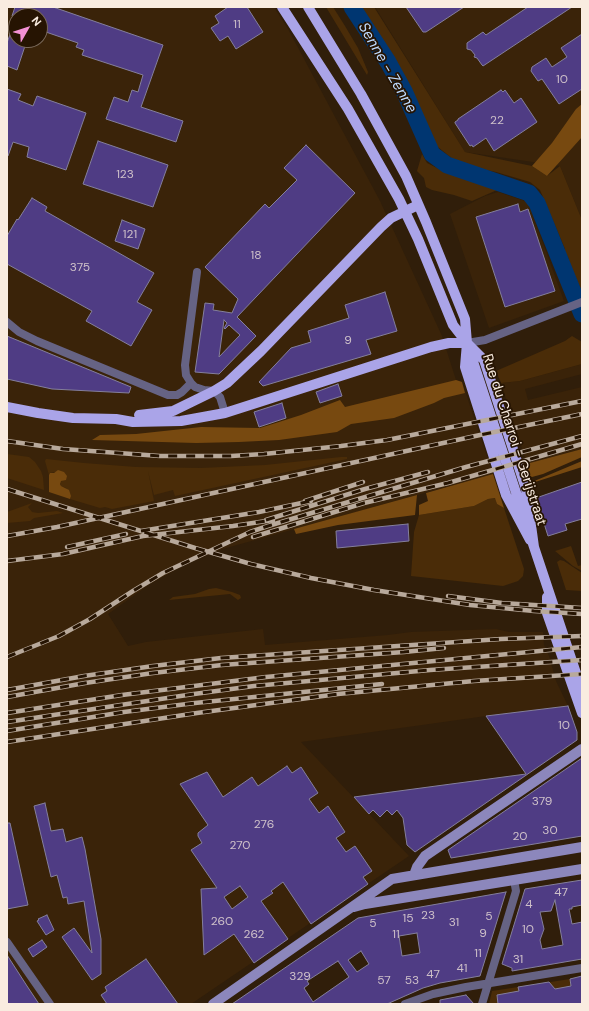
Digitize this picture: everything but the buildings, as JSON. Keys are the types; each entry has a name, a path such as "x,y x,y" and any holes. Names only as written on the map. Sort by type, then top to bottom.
{"main road":[{"name":"Rue du Charroi - Gerijstraat","path":"282,7 348,109 404,211 433,274 453,325 467,343"},
{"name":"Rue du Charroi - Gerijstraat","path":"308,7 326,35 406,176 465,319 467,343 582,691"},
{"path":"116,419 173,411 228,383 244,369 381,227 391,218 418,205"},
{"path":"7,407 56,416 116,419 133,422 181,421 225,412 431,347 449,343 467,343"},
{"name":"Rue du Charroi - Gerijstraat","path":"547,588 561,614 582,677"},
{"name":"Rue du Charroi - Gerijstraat","path":"547,588 547,614 581,708"},
{"path":"414,875 417,867 425,856 582,749"},
{"path":"212,1004 350,908 362,898 392,879 582,847"},
{"path":"350,908 365,904 582,869"}],"street":[{"path":"197,272 186,375 191,383 199,389 214,391 220,397 225,412"},
{"path":"467,343 485,340 582,302"},
{"path":"7,322 19,332 37,341 168,395 177,395 191,383"},
{"path":"482,1004 516,891 514,880"},
{"path":"7,942 50,1004"},
{"path":"405,1004 433,994 488,983 582,968"}],"shaded area":[{"path":"7,7 274,7 288,29 380,201 442,336 456,380 462,382 493,474 219,550 186,564 150,584 108,614 128,646 146,642 263,629 265,645 411,632 496,629 509,632 543,632 544,645 549,656 556,681 568,706 301,742 409,856 191,1004 7,1004"},
{"path":"326,7 333,7 345,26 358,48 368,72 367,75"},
{"path":"358,7 374,7 465,152 532,166 547,176 560,166 582,220 582,292 540,190 530,182 496,172 460,165 433,143 416,100"},
{"path":"375,7 582,7 582,220 560,166 465,152"},
{"path":"582,104 582,137 547,176 532,166 552,143 576,109"},
{"path":"422,154 427,163 441,170 528,196 526,200 497,190 472,201 432,190 426,187 424,178 417,171"},
{"path":"498,192 528,202 564,301 489,328 450,214 485,196"},
{"path":"572,336 582,342 582,364 520,381 501,383 496,371 565,341"},
{"path":"582,364 582,374 525,389 528,400 582,387 582,449 527,464 501,383 520,381"},
{"path":"456,380 462,382 465,393 444,398 394,418 351,424 337,432 279,440 239,442 196,443 92,440 100,435 136,434 201,427 260,428 301,415 340,400 345,407"},
{"path":"582,449 582,457 543,474 532,477 528,475 526,464"},
{"path":"7,454 29,457 35,462 43,477 44,490 7,478"},
{"path":"347,457 347,459 175,496 173,490 154,495 148,471 154,501 112,509 105,507 100,508 70,499 71,496 66,488 61,486 60,482 63,480 56,472 50,473 49,475 45,461 46,459 136,467 201,468 265,465"},
{"path":"582,461 582,467 532,483 532,482"},
{"path":"58,470 64,472 67,476 66,480 61,481 60,484 69,490 71,496 70,499 49,492 49,475 50,473 54,473"},
{"path":"493,474 504,508 497,504 495,498 488,499 474,506 419,515 419,505 428,501 426,493"},
{"path":"417,495 415,515 338,525 296,534 294,529"},
{"path":"496,498 497,504 504,508 524,569 523,576 518,581 503,586 411,576 414,532 419,515 474,506 488,499"},
{"path":"32,503 28,507 32,512 38,513 57,511 63,513 34,518 30,521 7,523 7,512"},
{"path":"571,546 578,566 582,565 582,571 573,566 555,551"},
{"path":"560,560 582,573 582,591 566,590 557,562"},
{"path":"216,588 240,595 241,598 238,600 230,594 169,600 173,597 195,594"},
{"path":"570,979 575,1004 489,1004 492,991"}],"waterway":[{"name":"Senne - Zenne","path":"352,7 388,62 404,91 432,154 447,165 529,193 537,203 582,314"}],"railway":[{"path":"7,441 63,449 160,456 231,456 264,454 387,440 582,401"},
{"path":"7,536 57,527 582,414"},
{"path":"7,657 59,636 90,619 163,573 250,532 466,467 582,436"},
{"path":"253,537 364,503 448,483 582,444"},
{"path":"266,520 365,489 428,472"},
{"path":"305,501 363,482"},
{"path":"7,489 195,548 251,564 311,578 374,590 470,605 582,614"},
{"path":"141,531 259,512 311,501"},
{"path":"7,561 63,554 143,536 273,520"},
{"path":"67,547 126,534"},
{"path":"448,596 502,603 582,608"},
{"path":"7,690 84,676 221,658 501,639 582,636"},
{"path":"7,713 122,695 266,677 582,647"},
{"path":"7,697 85,683 222,665 444,648"},
{"path":"7,722 254,686 430,670 582,660"},
{"path":"7,742 197,713 338,694 474,681 582,674"},
{"path":"7,731 124,712 195,703 382,684"}]}
